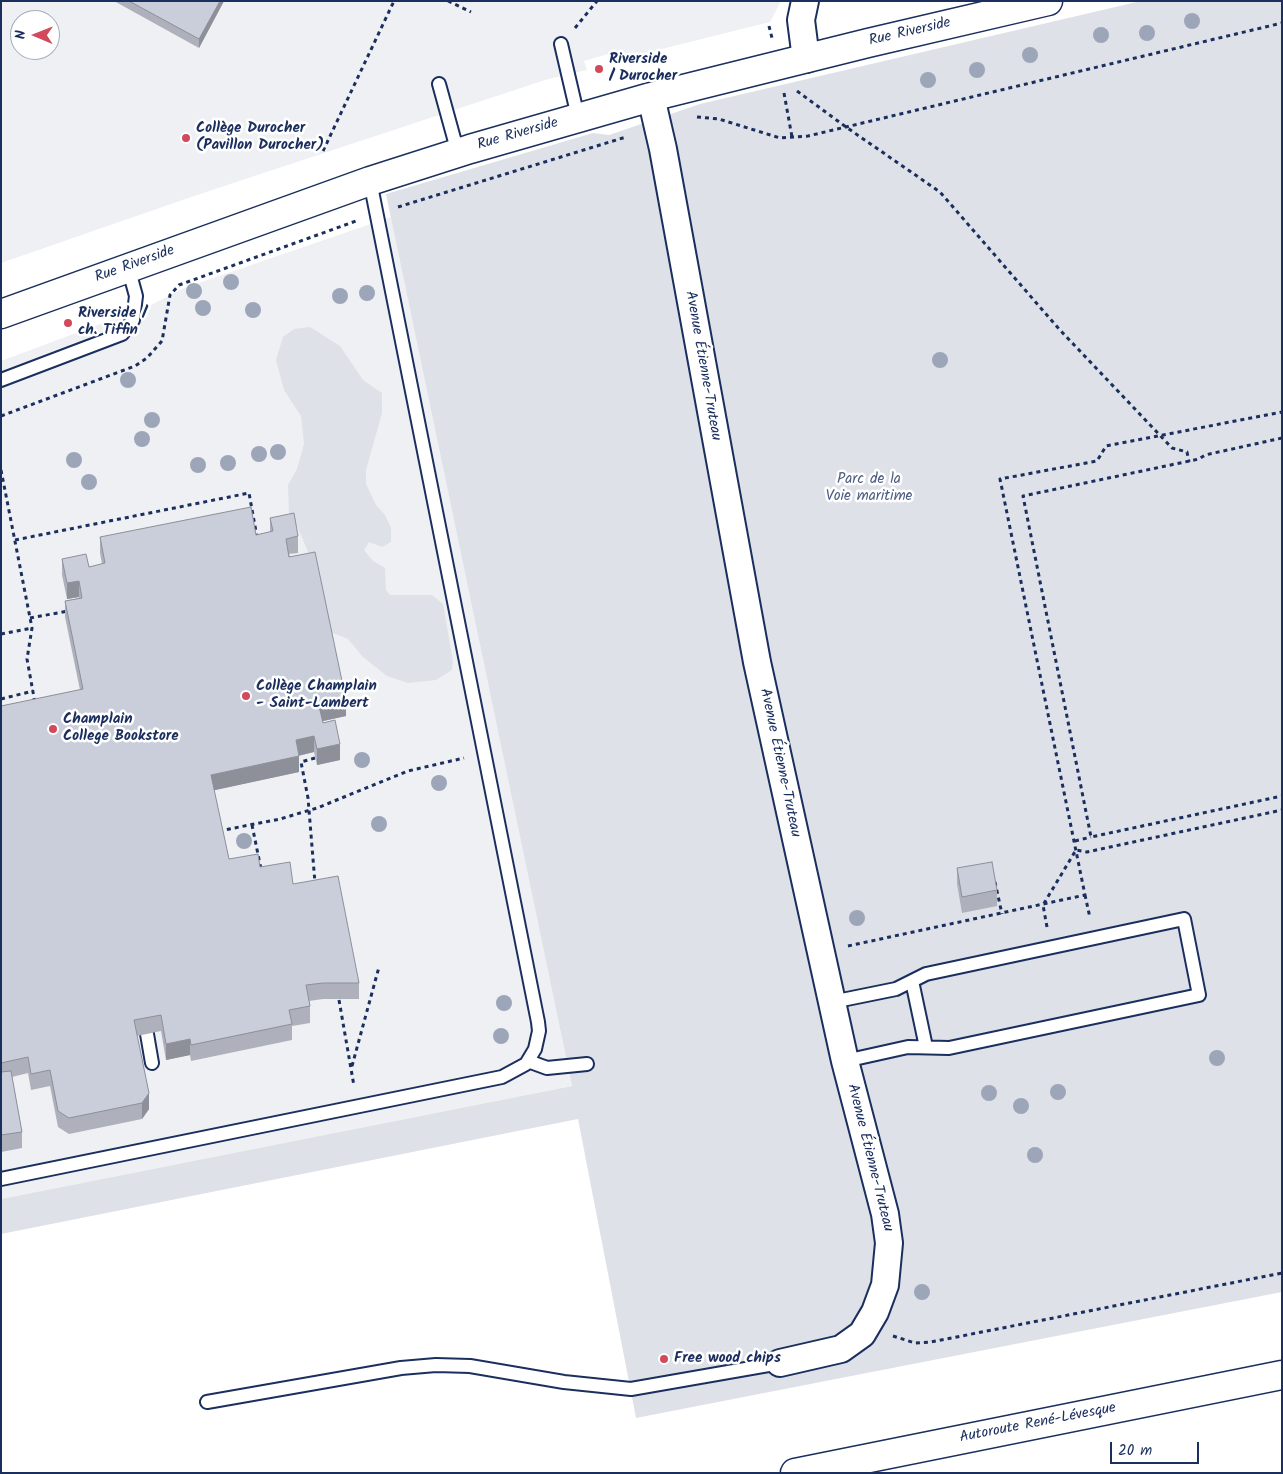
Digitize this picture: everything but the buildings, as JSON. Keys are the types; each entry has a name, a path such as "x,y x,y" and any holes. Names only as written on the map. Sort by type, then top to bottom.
{"main road":[{"name":"Rue Riverside","path":"1,314 370,181 578,117 806,58 1048,1"},
{"name":"Autoroute René-Lévesque","path":"795,1473 1282,1375"}],"street":[{"path":"805,1 800,20 806,58"},
{"name":"Avenue Étienne-Truteau","path":"651,97 663,149 756,662 845,1061 888,1228 889,1257 885,1285 875,1312 856,1341 841,1349 780,1363"}],"lane":[{"path":"561,44 578,117"},
{"path":"439,84 458,153"},
{"path":"1,1179 502,1077 519,1070 528,1061 538,1040 538,1022 370,181"},
{"path":"1,380 122,334 133,320 136,296 128,267"},
{"path":"832,1002 896,989 926,974 1184,920 1200,995 949,1048 908,1047 845,1061"},
{"path":"912,981 926,1047"},
{"path":"147,1034 152,1063"},
{"path":"528,1061 547,1068 587,1064"},
{"path":"208,1402 401,1368 436,1365 470,1366 564,1382 631,1389 780,1363"}],"path":[{"path":"323,151 394,1"},
{"path":"448,1 471,12"},
{"path":"561,44 597,1"},
{"path":"690,118 719,119 780,138 792,138 846,127 1282,23"},
{"path":"792,87 940,192 1059,329 1172,448 1187,452 1189,462"},
{"path":"783,89 792,138"},
{"path":"392,209 619,139"},
{"path":"179,285 358,220"},
{"path":"1,416 10,412"},
{"path":"847,946 1085,895 1000,479 1097,461 1106,446 1282,412"},
{"path":"1091,837 1022,496 1189,462 1205,455 1282,438"},
{"path":"1,470 32,628 27,659 36,707"},
{"path":"15,540 249,493 258,541 262,540"},
{"path":"30,618 73,610"},
{"path":"1,634 32,628"},
{"path":"1,699 33,691"},
{"path":"219,832 308,810 408,770 470,757"},
{"path":"315,758 301,762 316,886"},
{"path":"1075,841 1282,796"},
{"path":"1076,850 1087,852 1282,810"},
{"path":"252,825 263,876"},
{"path":"1043,905 1076,850"},
{"path":"994,873 1002,914"},
{"path":"351,1069 379,967"},
{"path":"339,1000 355,1093"},
{"path":"909,1341 931,1342 1282,1273"}],"shaded area":[{"name":"Collège Durocher (Pavillon Durocher)","path":"1,1 781,1 770,22 618,60 615,52 584,61 587,70 545,80 197,195 1,263"},
{"name":"Collège Champlain - Saint-Lambert","path":"391,217 572,1086 1,1199 1,361 151,305 184,288"}],"green space":[{"name":"Parc de la Voie maritime","path":"1141,1 1282,1 1282,1292 636,1418 578,1119 1,1234 1,1199 572,1086 386,194 593,133 609,135 700,104"},
{"path":"310,327 340,346 363,380 382,393 382,413 366,470 366,484 376,505 385,515 391,528 391,542 382,547 369,542 364,550 373,561 385,568 386,590 390,595 432,595 443,604 453,661 452,670 436,680 408,683 387,676 363,657 348,639 328,631 315,568 297,526 289,513 288,485 297,469 304,444 301,416 284,390 276,360 283,337 294,329"}],"place":[{"name":"Riverside / Durocher","path":"599,69"},
{"name":"Collège Durocher (Pavillon Durocher)","path":"186,138"},
{"name":"Riverside / ch. Tiffin","path":"68,323"},
{"name":"Collège Champlain - Saint-Lambert","path":"246,696"},
{"name":"Champlain College Bookstore","path":"53,729"},
{"name":"Free wood chips","path":"664,1359"}]}
